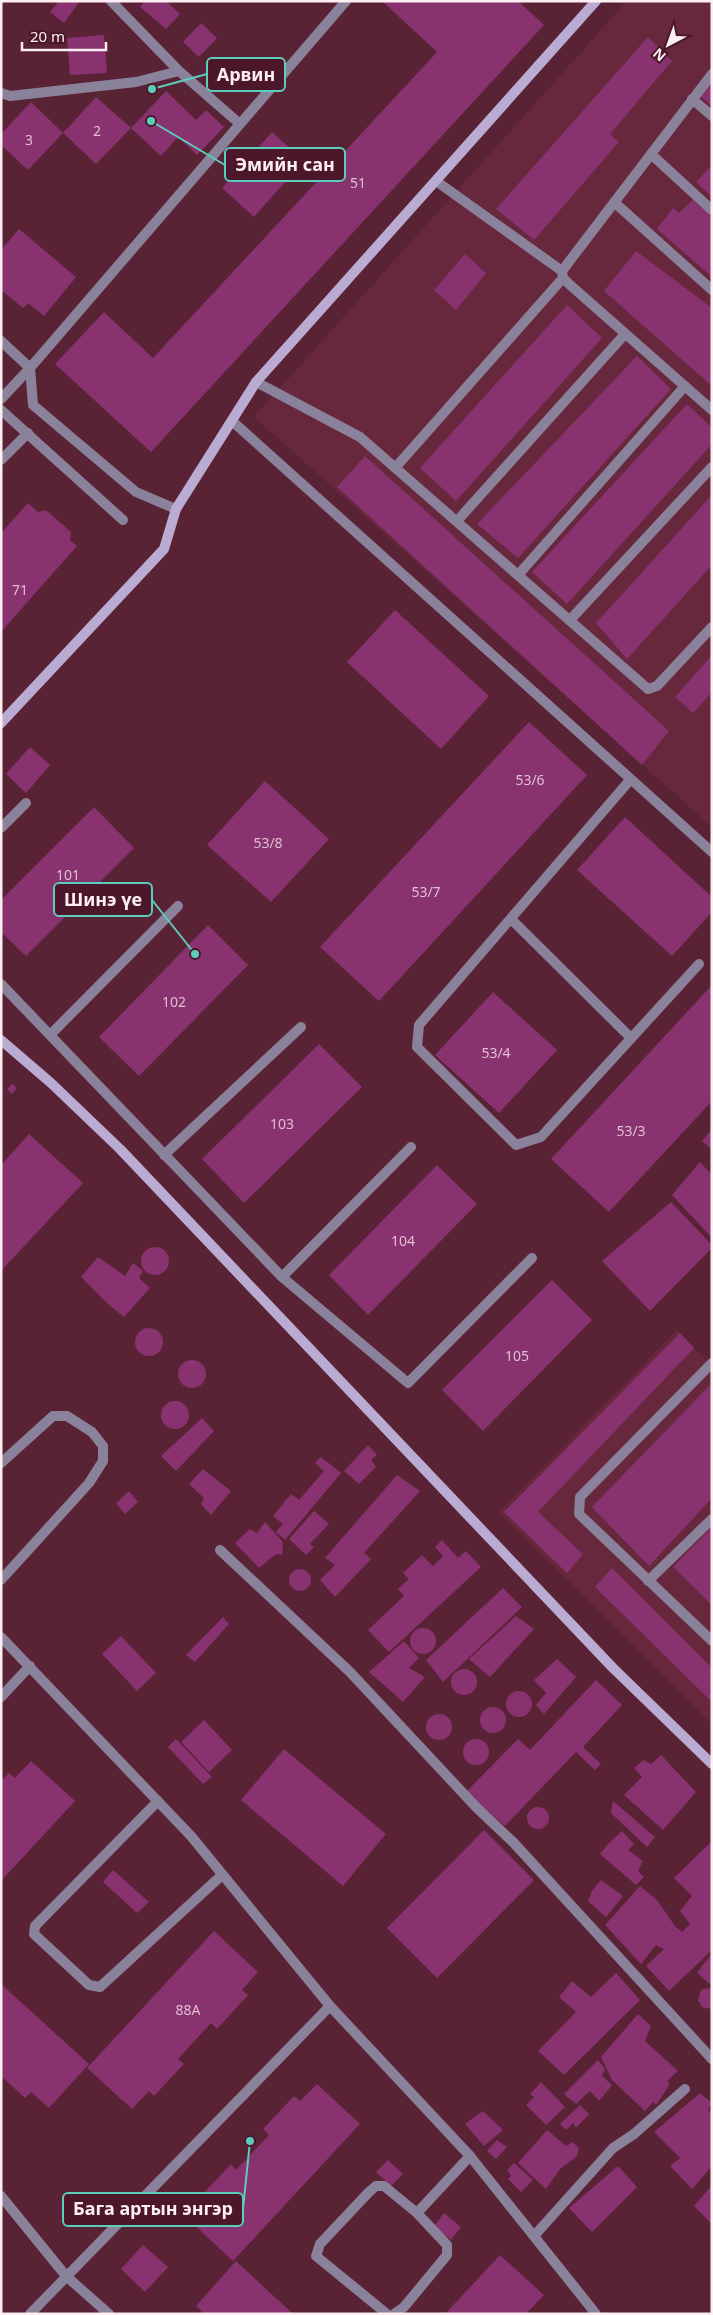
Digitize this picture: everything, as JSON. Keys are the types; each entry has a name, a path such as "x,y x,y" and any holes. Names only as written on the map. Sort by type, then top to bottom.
{"street":[{"path":"111,1 179,71 240,124"},
{"path":"1,399 30,368 346,1"},
{"path":"1,723 164,548 176,509 256,382 596,1"},
{"path":"1,93 10,96 136,82 179,71"},
{"path":"395,468 562,275 614,202 712,74"},
{"path":"692,100 712,116"},
{"path":"651,154 712,210"},
{"path":"436,181 562,275 712,410"},
{"path":"614,202 712,290"},
{"path":"457,522 626,334"},
{"path":"1,342 30,368 33,404 136,492 176,509"},
{"path":"256,382 360,437 648,689 657,686 712,627"},
{"path":"518,575 685,386"},
{"path":"1,410 123,520"},
{"path":"232,421 712,852"},
{"path":"1,460 28,433"},
{"path":"570,620 712,467"},
{"path":"630,780 419,1025 417,1047 516,1145 541,1137 699,964"},
{"path":"1,828 26,803"},
{"path":"50,1034 178,906"},
{"path":"511,920 631,1038"},
{"path":"1,984 282,1276 408,1383 532,1258"},
{"path":"164,1155 301,1027"},
{"path":"1,1040 51,1083 120,1150 613,1668 712,1764"},
{"path":"282,1276 411,1148"},
{"path":"712,1363 580,1496 579,1514 712,1641"},
{"path":"1,1462 53,1416 67,1416 92,1432 103,1446 103,1461 89,1483 1,1580"},
{"path":"648,1581 712,1519"},
{"path":"220,1550 350,1672 476,1807 519,1849 712,2059"},
{"path":"1,1637 191,1836 330,2006 470,2156 596,2314"},
{"path":"1,1697 30,1666"},
{"path":"158,1801 35,1926 34,1934 90,1985 100,1987 222,1875"},
{"path":"30,2314 330,2006"},
{"path":"534,2236 613,2148 634,2134 685,2089"},
{"path":"417,2213 470,2156"},
{"path":"388,2314 316,2256 320,2244 376,2186 384,2186 417,2213 447,2245 446,2255 404,2307 394,2314"},
{"path":"1,2196 66,2276 109,2314"}],"shaded area":[{"path":"627,1 712,1 712,827 254,417"},
{"path":"677,1330 706,1361 712,1357 712,1724 499,1512"}],"building":[{"path":"59,1 80,1 64,23 50,12"},
{"path":"145,1 166,1 180,14 166,29 140,7"},
{"path":"382,1 518,1 544,25 151,452 55,364 104,312 153,358 437,52"},
{"path":"201,23 217,38 199,57 183,42"},
{"path":"104,35 107,73 70,75 67,38"},
{"path":"648,37 672,61 610,134 619,142 534,240 496,209"},
{"path":"712,83 712,106 701,97"},
{"path":"166,91 196,120 206,110 224,127 197,155 178,137 161,156 131,128"},
{"path":"96,97 131,128 96,164 63,133"},
{"path":"31,102 63,133 28,170 1,145 1,134"},
{"path":"272,132 304,161 254,217 222,188"},
{"path":"712,165 712,197 696,182"},
{"path":"693,200 712,216 712,277 657,229 673,208 679,213"},
{"path":"19,229 76,277 44,316 28,303 23,308 1,290 1,250"},
{"path":"636,251 712,308 712,386 604,291"},
{"path":"465,254 486,273 456,310 434,290"},
{"path":"567,305 602,338 456,501 420,468"},
{"path":"637,356 671,389 518,558 477,524"},
{"path":"687,404 712,428 712,444 567,604 532,572"},
{"path":"365,456 669,731 642,765 337,487"},
{"path":"712,495 712,565 627,659 596,623"},
{"path":"28,503 38,512 46,510 71,532 70,540 77,546 1,632 1,533"},
{"path":"395,610 489,696 441,749 347,662"},
{"path":"712,655 712,692 693,713 675,697"},
{"path":"529,722 587,775 379,1001 320,947"},
{"path":"30,747 50,765 26,793 6,774"},
{"path":"265,781 329,839 271,902 207,845"},
{"path":"94,807 134,848 26,956 1,932 1,900"},
{"path":"625,817 712,897 712,912 672,956 577,870"},
{"path":"208,925 248,965 139,1076 99,1037"},
{"path":"712,985 712,1101 609,1212 551,1159"},
{"path":"493,992 557,1050 499,1113 435,1055"},
{"path":"319,1044 362,1087 244,1203 202,1159"},
{"path":"12,1084 17,1088 12,1094 7,1089"},
{"path":"712,1129 712,1150 702,1141"},
{"path":"29,1134 83,1183 1,1271 1,1165"},
{"path":"700,1162 712,1175 712,1238 672,1195"},
{"path":"437,1165 477,1204 368,1315 329,1275"},
{"path":"671,1202 712,1245 712,1248 650,1311 602,1261"},
{"path":"155,1247 165,1251 169,1261 165,1271 155,1275 145,1271 141,1261 145,1251"},
{"path":"98,1257 125,1276 133,1263 143,1271 139,1278 150,1288 124,1317 81,1277"},
{"path":"552,1280 592,1320 483,1431 442,1390"},
{"path":"149,1328 159,1332 163,1342 159,1352 149,1356 139,1352 135,1342 139,1332"},
{"path":"680,1333 694,1348 538,1512 583,1554 567,1573 504,1512"},
{"path":"192,1360 202,1364 206,1374 202,1384 192,1388 182,1384 178,1374 182,1364"},
{"path":"712,1383 712,1498 649,1566 592,1507"},
{"path":"175,1401 185,1405 189,1415 185,1425 175,1429 165,1425 161,1415 165,1405"},
{"path":"202,1418 214,1431 176,1471 161,1456"},
{"path":"368,1445 377,1455 371,1460 376,1467 359,1484 344,1471"},
{"path":"321,1457 341,1473 285,1540 276,1532 283,1524 273,1516 291,1494 299,1500 324,1471 315,1463"},
{"path":"203,1469 231,1491 211,1515 201,1504 204,1498 189,1484"},
{"path":"397,1475 420,1491 364,1553 371,1559 335,1597 320,1580 335,1565 325,1558"},
{"path":"129,1491 138,1502 125,1514 116,1503"},
{"path":"314,1511 329,1524 310,1544 314,1547 306,1555 289,1539"},
{"path":"265,1522 283,1542 282,1555 276,1554 259,1568 235,1543 250,1529 257,1533"},
{"path":"712,1527 712,1605 673,1567"},
{"path":"442,1540 458,1558 466,1551 481,1567 389,1652 368,1630 404,1596 398,1589 409,1579 403,1573 422,1555 433,1566 443,1556 435,1547"},
{"path":"612,1568 712,1668 712,1702 595,1587"},
{"path":"300,1569 308,1572 311,1580 308,1588 300,1591 292,1588 289,1580 292,1572"},
{"path":"503,1588 522,1607 443,1682 426,1660"},
{"path":"516,1616 534,1629 490,1677 469,1659"},
{"path":"223,1617 229,1624 195,1662 186,1655"},
{"path":"423,1628 432,1632 436,1641 432,1650 423,1654 414,1650 410,1641 414,1632"},
{"path":"121,1636 156,1673 137,1691 102,1654"},
{"path":"404,1641 419,1658 409,1668 425,1677 403,1702 369,1672"},
{"path":"557,1659 576,1677 544,1714 536,1705 546,1693 534,1680"},
{"path":"464,1669 473,1673 477,1682 473,1691 464,1695 455,1691 451,1682 455,1673"},
{"path":"596,1680 622,1705 583,1747 601,1764 595,1770 576,1752 505,1826 466,1792 518,1739 530,1750"},
{"path":"519,1691 528,1695 532,1704 528,1713 519,1717 510,1713 506,1704 510,1695"},
{"path":"493,1707 502,1711 506,1720 502,1729 493,1733 484,1729 480,1720 484,1711"},
{"path":"439,1714 448,1718 452,1727 448,1736 439,1740 430,1736 426,1727 430,1718"},
{"path":"204,1720 232,1750 209,1772 181,1742"},
{"path":"176,1739 212,1777 203,1784 168,1747"},
{"path":"476,1739 485,1743 489,1752 485,1761 476,1765 467,1761 463,1752 467,1743"},
{"path":"284,1749 386,1834 343,1886 241,1800"},
{"path":"661,1755 696,1792 663,1830 624,1795 642,1777 634,1768 643,1760 651,1764"},
{"path":"31,1761 75,1801 1,1881 1,1781 9,1773 15,1778"},
{"path":"613,1801 655,1837 647,1847 611,1813"},
{"path":"538,1807 546,1810 549,1818 546,1826 538,1829 530,1826 527,1818 530,1810"},
{"path":"484,1830 534,1880 437,1978 387,1928"},
{"path":"622,1831 634,1844 628,1850 643,1861 638,1871 644,1877 636,1885 600,1854"},
{"path":"712,1841 712,1950 669,1991 646,1966 664,1949 656,1945 641,1964 605,1925 640,1886 657,1900 675,1926 682,1932 690,1924 680,1911 692,1896 674,1878"},
{"path":"113,1870 149,1902 137,1913 103,1882"},
{"path":"601,1880 623,1896 606,1917 588,1901 592,1891"},
{"path":"214,1931 258,1972 242,1990 248,1995 217,2029 211,2023 178,2059 184,2064 154,2096 149,2091 132,2109 87,2068"},
{"path":"712,1953 712,1986 697,1973"},
{"path":"616,1973 640,2000 564,2075 538,2051 576,2012 559,1997 572,1981 591,1997"},
{"path":"1,1984 89,2064 49,2108 31,2092 25,2098 1,2076"},
{"path":"712,1988 711,2009 702,2007 698,2000 701,1990"},
{"path":"638,2014 651,2026 645,2041 678,2071 667,2081 670,2084 656,2105 653,2102 645,2111 612,2080 601,2057"},
{"path":"598,2060 605,2069 602,2076 612,2085 599,2101 590,2091 576,2104 564,2094"},
{"path":"541,2082 565,2107 546,2125 526,2105 534,2097 530,2094"},
{"path":"317,2084 360,2124 233,2261 189,2220 206,2202 201,2196 231,2164 236,2170 269,2135 263,2129 294,2096 300,2101"},
{"path":"700,2093 712,2103 708,2110 712,2114 712,2166 692,2189 670,2166 680,2158 654,2132"},
{"path":"580,2105 589,2114 576,2128 573,2123 566,2130 560,2124"},
{"path":"483,2111 503,2130 484,2146 465,2124"},
{"path":"547,2130 566,2146 572,2142 579,2148 577,2156 560,2169 546,2189 518,2163"},
{"path":"497,2140 507,2147 496,2159 487,2151"},
{"path":"388,2160 403,2174 391,2186 376,2172"},
{"path":"514,2163 533,2180 521,2192 508,2179 511,2176 507,2170"},
{"path":"618,2166 637,2187 592,2232 569,2208"},
{"path":"712,2185 712,2224 694,2206"},
{"path":"444,2213 461,2227 451,2240 434,2226"},
{"path":"143,2245 168,2267 145,2292 121,2269"},
{"path":"500,2255 544,2295 526,2314 445,2314"},
{"path":"236,2261 293,2314 204,2314 196,2306"}],"place":[{"name":"Арвин","path":"152,89"},
{"name":"Эмийн сан","path":"151,121"},
{"name":"Шинэ үе","path":"195,954"},
{"name":"Бага артын энгэр","path":"250,2141"}]}
